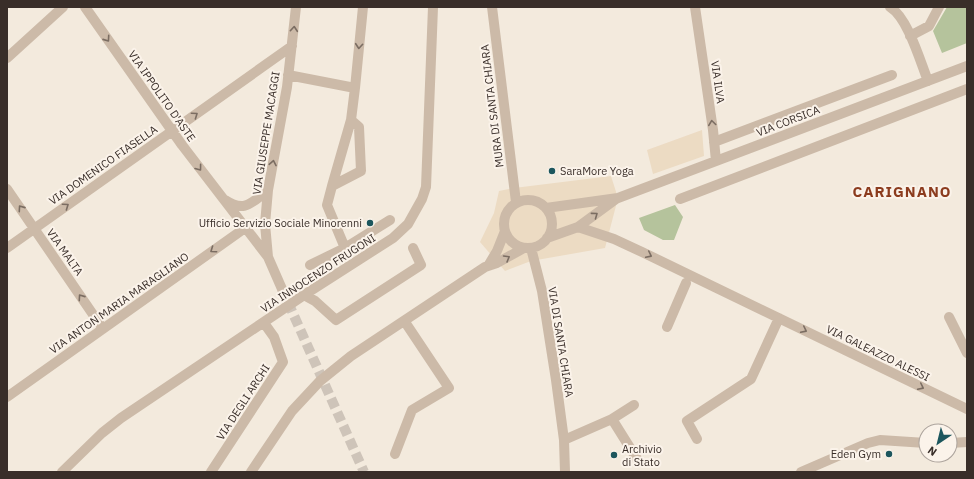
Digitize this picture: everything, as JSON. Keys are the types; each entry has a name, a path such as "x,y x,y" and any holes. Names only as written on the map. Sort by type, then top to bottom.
{"street":[{"path":"7,58 63,7"},
{"name":"VIA IPPOLITO D'ASTE","path":"85,7 221,198 268,257 282,289"},
{"path":"345,248 326,205 351,120 363,7"},
{"name":"VIA INNOCENZO FRUGONI","path":"62,472 102,433 121,418 304,295 393,238 408,224 422,199 426,187 433,7"},
{"name":"MURA DI SANTA CHIARA","path":"492,7 516,202"},
{"name":"VIA ILVA","path":"695,7 716,161"},
{"path":"910,36 929,26 940,7"},
{"path":"896,8 905,23 928,81"},
{"name":"VIA GIUSEPPE MACAGGI","path":"268,257 265,224 268,190 288,75 292,46 294,9"},
{"name":"VIA DOMENICO FIASELLA","path":"7,248 292,46"},
{"name":"VIA CORSICA","path":"618,198 967,66"},
{"path":"288,75 355,88"},
{"name":"VIA CORSICA","path":"714,142 892,75"},
{"path":"680,199 967,89"},
{"path":"332,186 361,171 359,128 351,120"},
{"name":"VIA MALTA","path":"7,189 103,329"},
{"name":"VIA IPPOLITO D'ASTE","path":"221,198 239,207 250,203 268,190"},
{"path":"546,208 618,198"},
{"path":"252,472 292,411 320,381 352,356 488,266 528,248 540,245 548,238 578,227 618,198"},
{"path":"528,248 516,245 509,239 505,231 504,218 511,206 516,202 532,200 540,203 546,208 551,215 552,223 548,238"},
{"path":"310,265 345,248 390,220"},
{"name":"VIA GALEAZZO ALESSI","path":"578,227 614,239 967,409"},
{"name":"VIA ANTON MARIA MARAGLIANO","path":"7,397 245,228"},
{"path":"488,266 497,251 505,231"},
{"path":"304,295 315,301 336,320 422,265 413,248"},
{"name":"VIA DI SANTA CHIARA","path":"528,248 542,291 564,440 565,472"},
{"path":"667,327 686,283"},
{"path":"949,317 967,353"},
{"path":"697,439 687,421 751,379 779,318"},
{"name":"VIA DEGLI ARCHI","path":"211,472 283,362 274,337 264,322"},
{"path":"395,454 412,410 449,388 405,322"},
{"path":"564,440 612,419 634,405"},
{"path":"612,419 637,459"},
{"path":"801,472 868,443 880,440 918,442"}],"green space":[{"path":"947,7 967,7 967,43 942,53 933,31"},
{"path":"675,205 683,217 674,240 663,240 644,230 639,218"}],"shaded area":[{"path":"702,130 704,156 653,174 647,150"},
{"path":"611,176 618,198 605,248 531,261 505,271 480,242 494,213 499,191"}],"tunnel":[{"path":"282,289 364,472"}],"place":[{"name":"SaraMore Yoga","path":"552,171"},
{"name":"Ufficio Servizio Sociale Minorenni","path":"370,223"},
{"name":"Eden Gym","path":"889,454"},
{"name":"Archivio di Stato","path":"614,455"}],"district":[{"name":"CARIGNANO","path":"902,191"}]}
